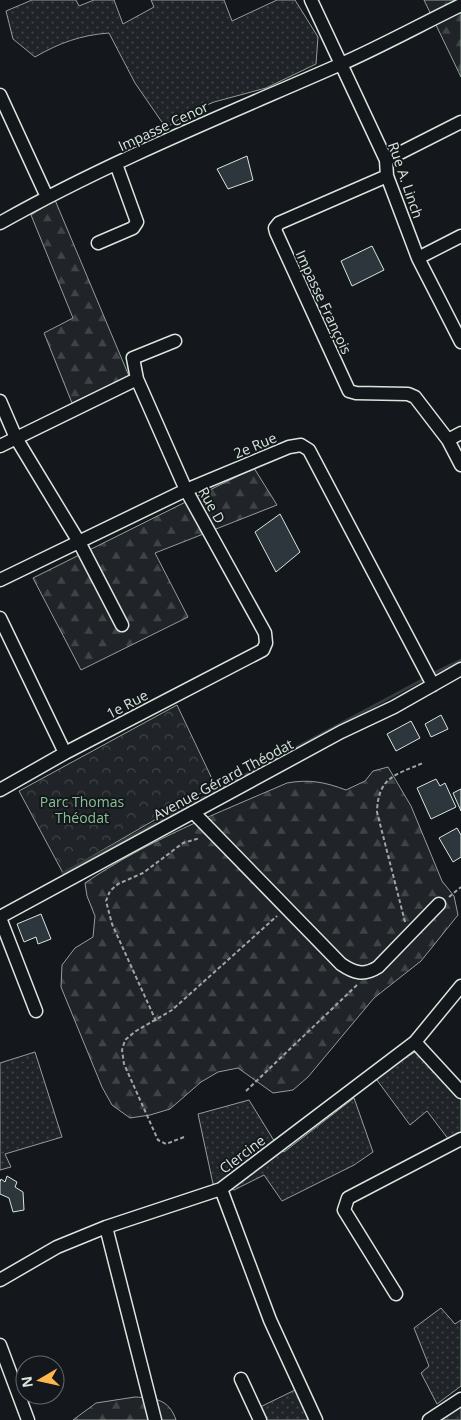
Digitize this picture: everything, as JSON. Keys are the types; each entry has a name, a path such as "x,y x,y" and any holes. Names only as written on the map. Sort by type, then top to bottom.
{"street":[{"name":"Rue A. Linch","path":"310,0 386,160 387,176 418,258 461,342"},
{"name":"Impasse Cenor","path":"0,223 46,197 237,108 341,64 461,5"},
{"path":"0,95 46,197"},
{"path":"386,160 461,122"},
{"path":"98,243 133,228 137,222 116,164"},
{"name":"Impasse François","path":"387,176 279,223 275,228 349,391 356,393 408,394 415,397 448,440"},
{"path":"418,258 461,236"},
{"path":"0,446 137,379 133,358 175,341"},
{"name":"Rue D","path":"137,379 186,490 265,634 266,643"},
{"path":"0,401 16,438 79,542 122,625"},
{"path":"461,433 448,440 461,465"},
{"name":"2e Rue","path":"0,580 186,490 289,447 301,445 309,450 433,685"},
{"path":"0,618 65,753"},
{"name":"1e Rue","path":"0,790 65,753 263,650 266,643"},
{"name":"Avenue Gérard Théodat","path":"0,918 192,812 461,669"},
{"path":"192,812 341,964 359,973 369,972 378,967 439,904"},
{"path":"0,918 36,1011"},
{"name":"Clercine","path":"0,1280 57,1247 106,1227 221,1189 415,1042 461,986"},
{"path":"415,1042 461,1092"},
{"path":"396,1294 365,1247 344,1210 344,1204 348,1198 461,1139"},
{"path":"221,1189 270,1320 316,1420"},
{"path":"106,1227 155,1420"},
{"path":"0,1345 28,1420"},
{"path":"241,1379 260,1420"},
{"path":"429,1420 461,1399"}],"path":[{"path":"408,937 379,820 378,795 384,783 397,774 423,763"},
{"path":"156,1022 112,924 106,901 110,891 118,884 143,872 183,843 201,838 218,838"},
{"path":"439,904 461,888"},
{"path":"184,1137 166,1144 158,1140 124,1064 122,1050 125,1040 136,1031 156,1022 172,1010 286,908"},
{"path":"246,1091 369,972"}],"green space":[{"path":"32,0 76,0 79,6 94,0 114,0 123,24 154,7 151,0 224,0 232,21 277,0 295,0 318,37 316,64 266,88 214,102 188,113 166,128 135,83 109,33 70,40 35,57 13,39 6,11"},
{"path":"424,0 461,0 461,77"},
{"path":"55,200 129,376 72,403 44,333 73,318 31,215"},
{"path":"254,468 277,505 155,553 188,617 81,670 33,578"},
{"name":"Parc Thomas Théodat","path":"177,705 215,785 63,873 19,791"},
{"path":"388,767 411,806 442,881 454,896 458,915 421,961 374,998 308,1077 293,1090 273,1093 238,1068 218,1072 201,1082 170,1109 150,1115 130,1118 112,1105 102,1087 61,987 62,965 75,948 93,937 95,916 87,896 85,883 158,840 287,783 317,782 346,790 365,781 373,771"},
{"path":"417,1051 461,1099 461,1132 449,1140 427,1111 410,1125 374,1076"},
{"path":"35,1052 62,1137 5,1154 11,1167 0,1170 0,1063"},
{"path":"354,1098 373,1152 354,1165 282,1201 264,1175 234,1190 213,1184 198,1114 249,1100 273,1139 284,1152"},
{"path":"441,1308 455,1324 461,1320 461,1386 437,1404 421,1373 429,1366 414,1328"},
{"path":"295,1390 309,1420 256,1420 252,1411"},
{"path":"135,1397 160,1401 169,1408 176,1420 73,1420 96,1403"},
{"path":"461,1404 461,1420 438,1420"}],"building":[{"path":"247,156 253,180 228,189 217,169"},
{"path":"372,246 384,270 352,286 341,261"},
{"path":"280,514 300,552 276,572 255,532"},
{"path":"441,715 448,729 431,737 425,724"},
{"path":"411,721 420,738 396,751 387,734"},
{"path":"436,779 440,786 445,783 456,807 431,819 417,788"},
{"path":"461,789 461,811 453,793"},
{"path":"457,828 461,835 461,857 453,862 439,838"},
{"path":"41,914 51,939 38,944 36,937 24,942 17,924"},
{"path":"7,1176 17,1182 15,1187 23,1192 24,1210 13,1212 9,1198 0,1194 1,1179 5,1182"}],"waterway":[{"path":"432,674 461,660"},
{"path":"63,873 424,679"}]}
